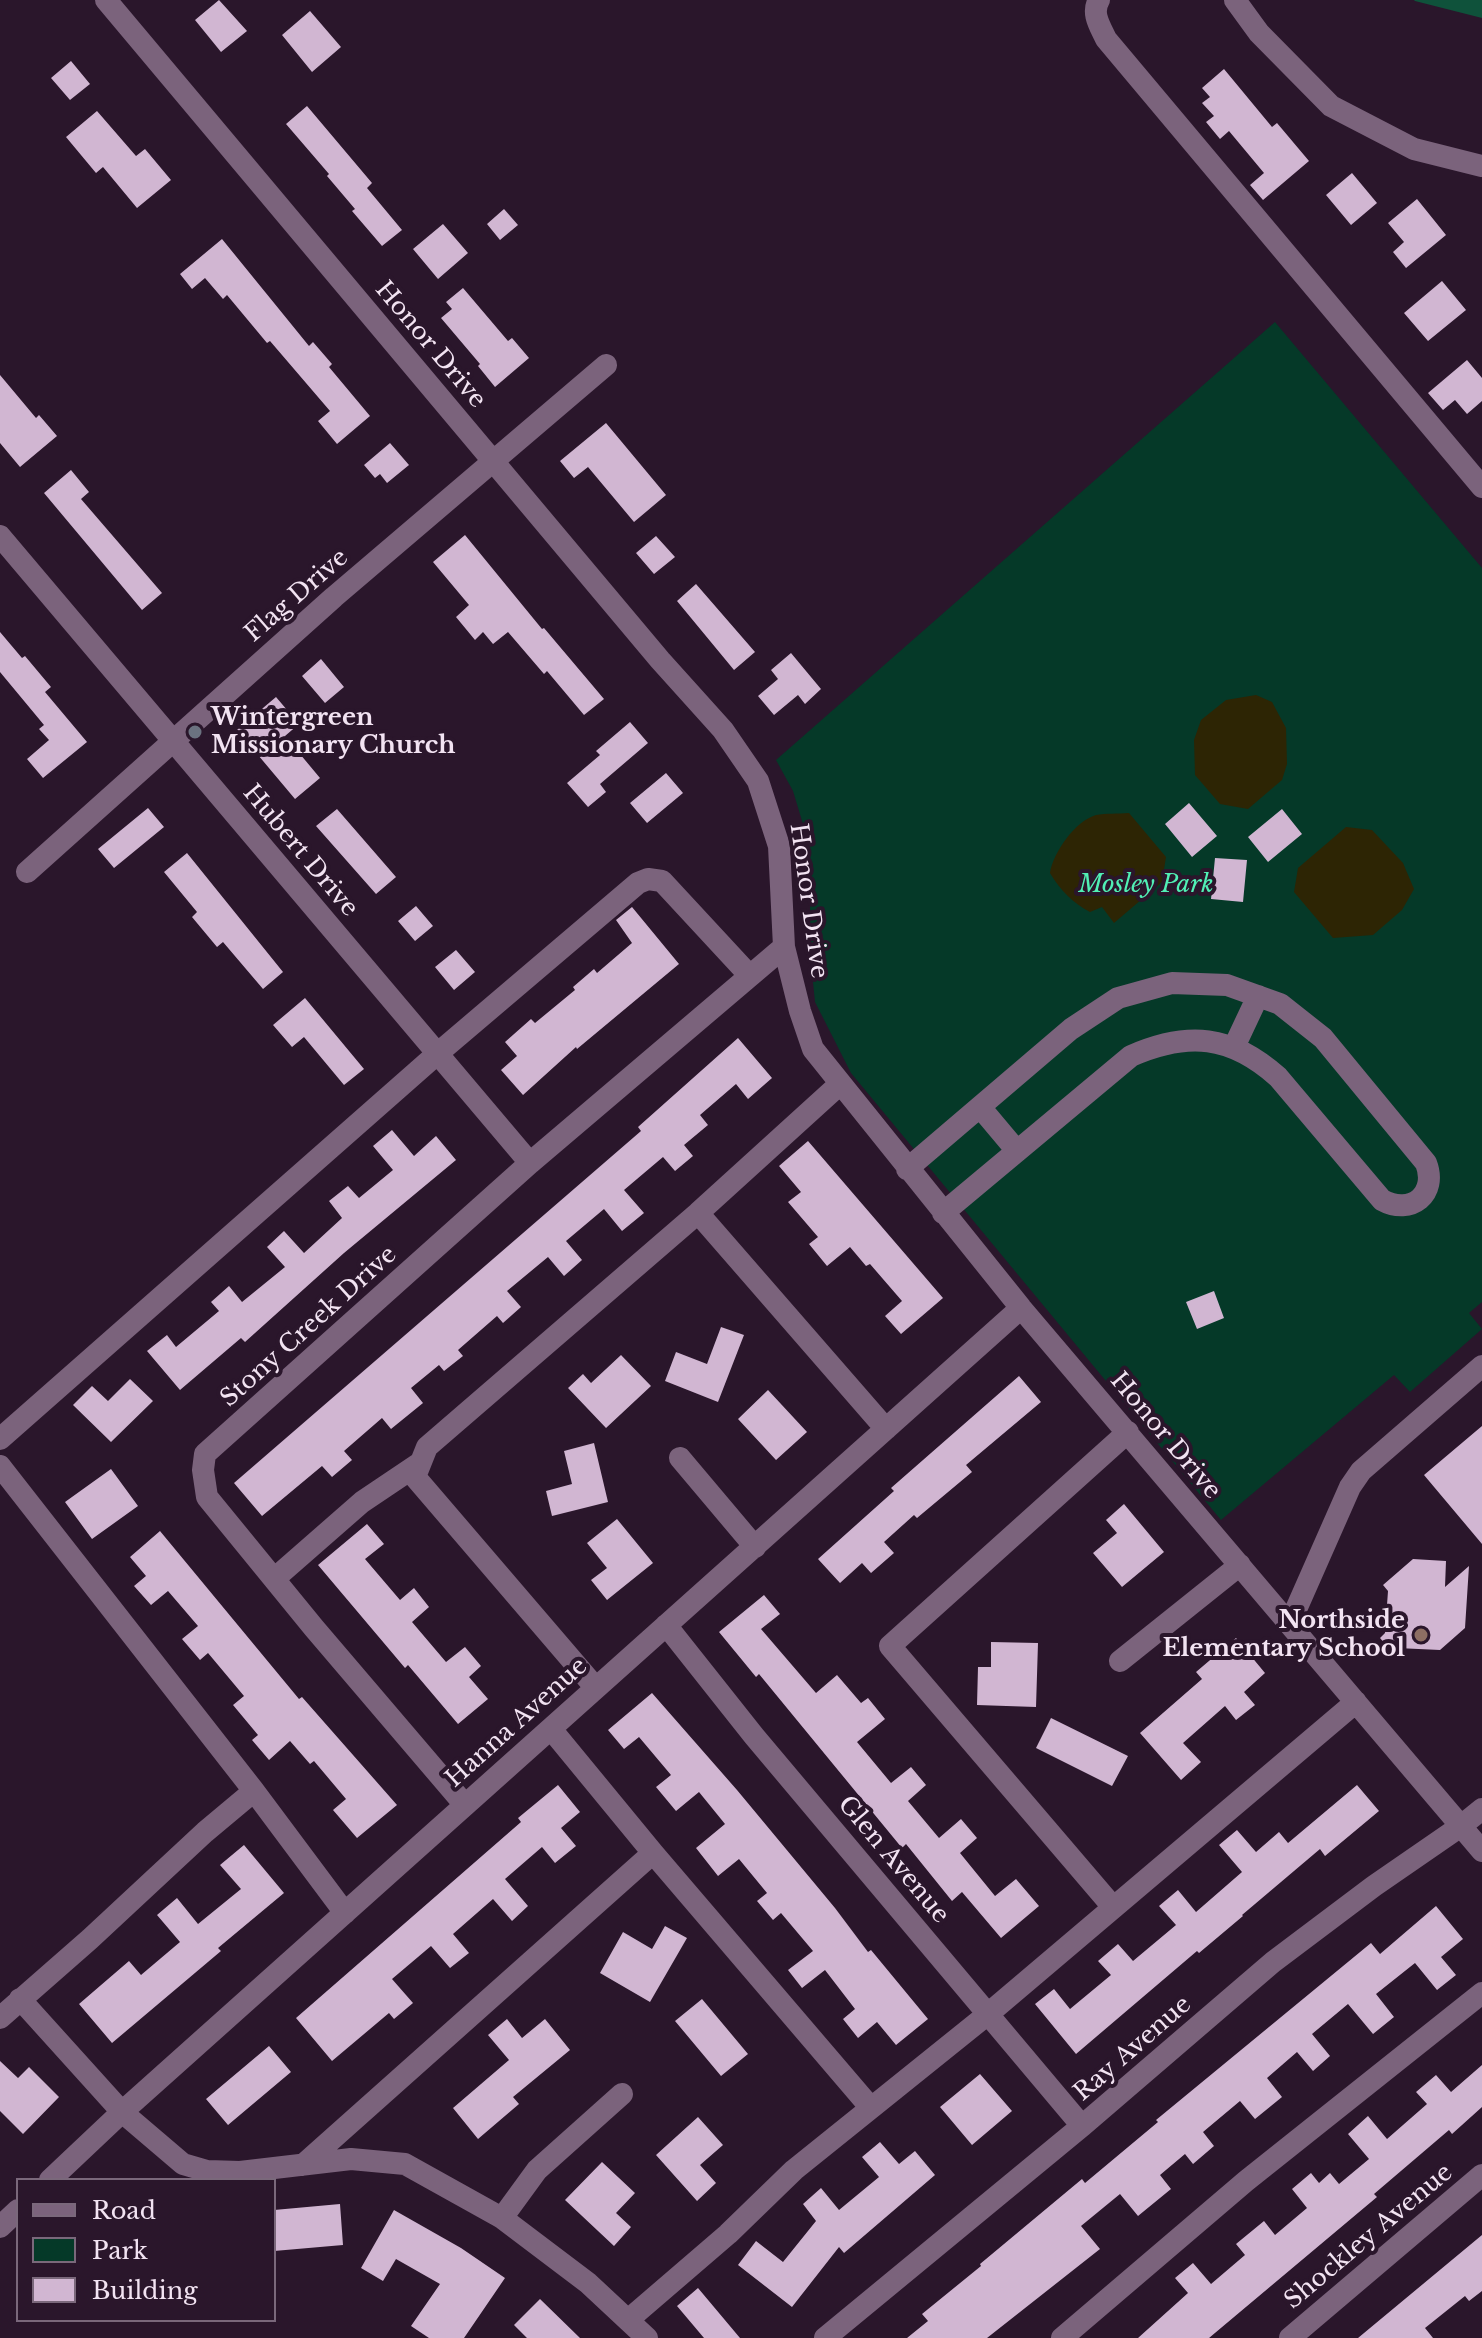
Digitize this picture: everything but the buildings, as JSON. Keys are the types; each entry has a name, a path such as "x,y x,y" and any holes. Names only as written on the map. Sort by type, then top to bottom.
{"street":[{"name":"Honor Drive","path":"106,0 660,660 723,730 758,781 779,846 784,947 813,1049 1021,1308 1482,1851"},
{"path":"1099,0 1095,7 1096,18 1106,39 1482,487"},
{"path":"1235,0 1259,33 1331,106 1414,149 1482,166"},
{"name":"Flag Drive","path":"27,872 334,597 606,365"},
{"name":"Hubert Drive","path":"0,536 530,1163"},
{"path":"0,1439 437,1054 638,883 648,879 662,881 750,976"},
{"name":"Stony Creek Drive","path":"465,1805 207,1497 203,1470 205,1454 530,1163 784,947"},
{"path":"907,1169 1071,1029 1118,998 1172,983 1227,985 1280,1004 1323,1038 1426,1163 1430,1172 1426,1192 1420,1200 1401,1207 1382,1200 1278,1077 1258,1059 1234,1047 1208,1041 1182,1040 1131,1056 943,1213"},
{"path":"1234,1047 1258,996"},
{"path":"595,1687 415,1477 420,1463 427,1447 698,1213 840,1084"},
{"path":"980,1107 1017,1151"},
{"path":"698,1213 886,1429"},
{"name":"Hanna Avenue","path":"52,2178 595,1687 1021,1308"},
{"path":"1290,1623 1350,1487 1361,1471 1482,1366"},
{"path":"1113,1907 890,1646 1128,1432"},
{"path":"680,1458 755,1547"},
{"path":"274,1579 362,1502 420,1463"},
{"path":"0,1466 254,1791 345,1913"},
{"path":"1120,1661 1240,1565"},
{"name":"Glen Avenue","path":"666,1625 754,1736 1082,2126"},
{"path":"628,2320 728,2234 794,2170 988,2014 1356,1702"},
{"path":"551,1729 871,2108"},
{"path":"0,2018 254,1791"},
{"name":"Ray Avenue","path":"825,2338 1082,2126 1273,1962 1482,1809"},
{"path":"303,2165 653,1853"},
{"path":"1062,2338 1246,2181 1482,1993"},
{"path":"20,1999 122,2112 183,2164 207,2171 240,2172 351,2159 405,2164 502,2218 588,2283 647,2338"},
{"path":"502,2218 537,2170 622,2094"},
{"name":"Shockley Avenue","path":"1290,2338 1482,2175"},
{"path":"0,2227 16,2212"}],"green space":[{"path":"1482,0 1482,18 1415,1"},
{"name":"Mosley Park","path":"1275,322 1482,568 1482,1302 1469,1313 1482,1329 1410,1392 1394,1375 1221,1520 851,1073 815,1002 811,962 809,844 793,791 776,760"}],"sand":[{"path":"1256,695 1272,702 1286,728 1287,764 1282,780 1248,809 1220,804 1195,775 1194,740 1201,720 1226,700"},
{"path":"1129,813 1166,857 1162,882 1114,923 1102,907 1090,912 1078,904 1050,873 1060,847 1080,824 1096,815"},
{"path":"1346,827 1372,830 1403,863 1414,889 1402,910 1373,935 1333,938 1294,892 1298,868"}],"place":[{"name":"Wintergreen Missionary Church","path":"195,732"},
{"name":"Northside Elementary School","path":"1421,1635"}]}
